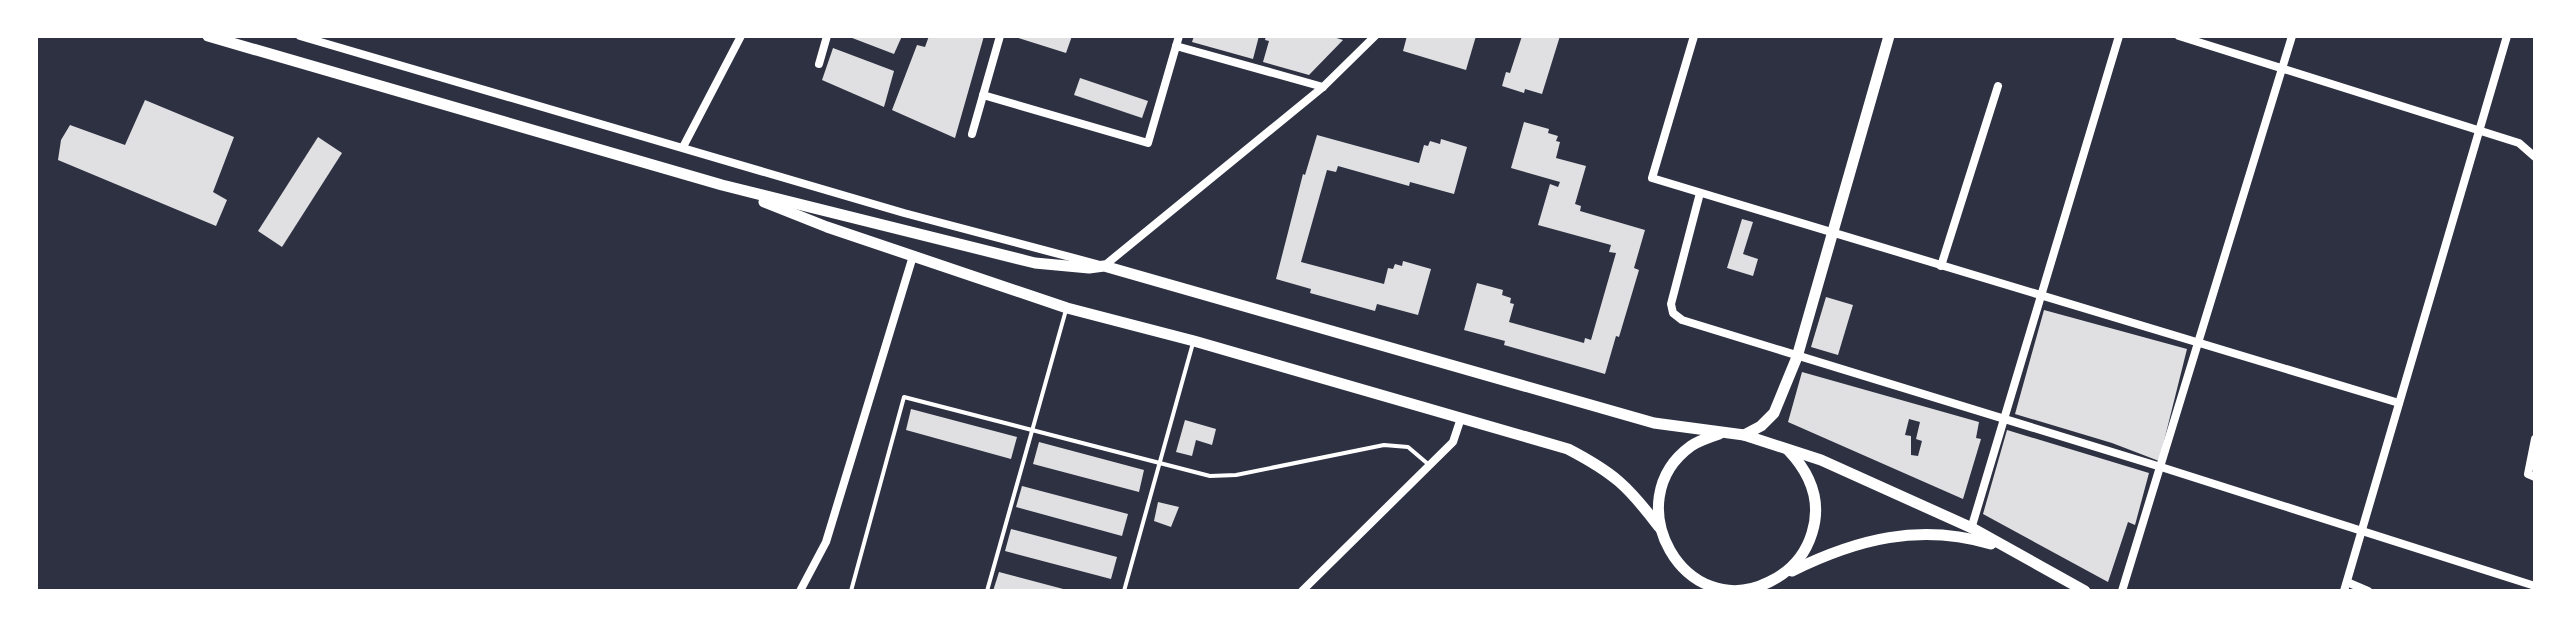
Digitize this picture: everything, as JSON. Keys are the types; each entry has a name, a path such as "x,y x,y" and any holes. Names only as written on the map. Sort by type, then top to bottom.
{"street":[{"path":"208,36 722,185 1035,263 1089,268 1104,266 1323,87 1375,36"},
{"path":"300,36 904,213 1104,266 1654,423 1744,435 1786,448 1821,460 2008,549 2085,591"},
{"path":"683,147 741,36"},
{"path":"819,64 827,36"},
{"path":"972,134 1000,36"},
{"path":"1694,36 1652,178 2399,403"},
{"path":"1744,435 1761,426 1774,413 1797,357 1889,36"},
{"path":"1970,533 2119,36"},
{"path":"2179,36 2519,143 2535,157"},
{"path":"2122,591 2292,36"},
{"path":"2368,591 2345,586 2507,36"},
{"path":"983,95 1148,143 1178,41 1323,87"},
{"path":"1941,266 1998,86"},
{"path":"722,185 827,227 1067,308 1194,341 1568,449 1603,467 1632,491 1659,527"},
{"path":"1700,193 1671,304 1673,313 1682,320 2535,586"},
{"path":"800,591 826,542 913,256"},
{"path":"1302,591 1453,442 1461,418"},
{"path":"1719,433 1691,446 1670,468 1658,496 1659,527 1665,545 1675,561 1706,584 1725,589 1763,585 1843,547 1879,538 1970,533"},
{"path":"2535,439 2528,474 2535,477"},
{"path":"1780,576 1796,562 1808,545 1815,514 1811,482 1801,464 1786,448"}],"lane":[{"path":"987,591 1067,308"},
{"path":"1124,591 1194,341"},
{"path":"851,591 904,397 1210,476 1236,475 1397,445 1408,447 1430,465"}],"building":[{"path":"847,36 902,36 894,54"},
{"path":"929,36 984,36 955,138 892,110 917,45 925,47"},
{"path":"1012,36 1072,36 1066,53"},
{"path":"1194,36 1259,36 1253,59 1192,42"},
{"path":"1266,36 1330,36 1343,40 1309,75 1263,62 1269,41 1265,40"},
{"path":"1407,36 1476,36 1466,70 1403,51"},
{"path":"1522,36 1560,36 1542,94 1525,89 1524,93 1502,86 1506,72 1510,73"},
{"path":"833,48 894,71 884,107 822,80"},
{"path":"1080,78 1148,101 1142,118 1074,95"},
{"path":"145,100 234,137 213,192 227,200 216,226 58,160 61,140 70,125 125,145"},
{"path":"1524,122 1549,129 1548,133 1558,136 1556,141 1560,142 1556,158 1586,166 1575,204 1581,206 1580,211 1645,230 1634,268 1639,270 1605,374 1504,345 1505,341 1464,330 1477,283 1503,290 1502,295 1511,298 1510,303 1514,304 1509,322 1584,343 1585,338 1591,340 1616,253 1609,252 1611,245 1538,225 1550,184 1558,187 1560,182 1511,168"},
{"path":"1317,135 1419,163 1424,145 1428,146 1430,141 1440,144 1441,139 1467,147 1454,194 1410,182 1409,186 1338,166 1336,172 1327,170 1301,262 1384,284 1388,268 1393,269 1395,264 1402,266 1403,261 1431,269 1418,315 1377,304 1375,311 1310,293 1311,289 1276,279 1303,174"},
{"path":"318,137 342,153 282,247 258,231"},
{"path":"1742,219 1753,222 1743,254 1758,259 1753,276 1727,268"},
{"path":"1826,297 1853,305 1838,355 1811,347"},
{"path":"2044,310 2187,349 2159,461 2112,443 2015,414"},
{"path":"1802,372 1979,422 1976,438 1981,439 1963,499 1788,422","holes":["1909,419 1920,422 1916,439 1922,441 1918,456 1911,455 1911,436 1905,435"]},
{"path":"911,409 1017,437 1011,459 906,430"},
{"path":"1185,420 1216,429 1212,445 1196,440 1192,456 1176,452"},
{"path":"2007,430 2149,473 2135,525 2128,522 2108,582 1983,514"},
{"path":"1039,442 1144,470 1139,492 1033,464"},
{"path":"1022,486 1128,514 1122,536 1016,507"},
{"path":"1158,502 1179,507 1171,527 1154,521"},
{"path":"1011,529 1117,557 1111,579 1005,551"},
{"path":"999,572 1067,590 1067,591 993,591"}]}
